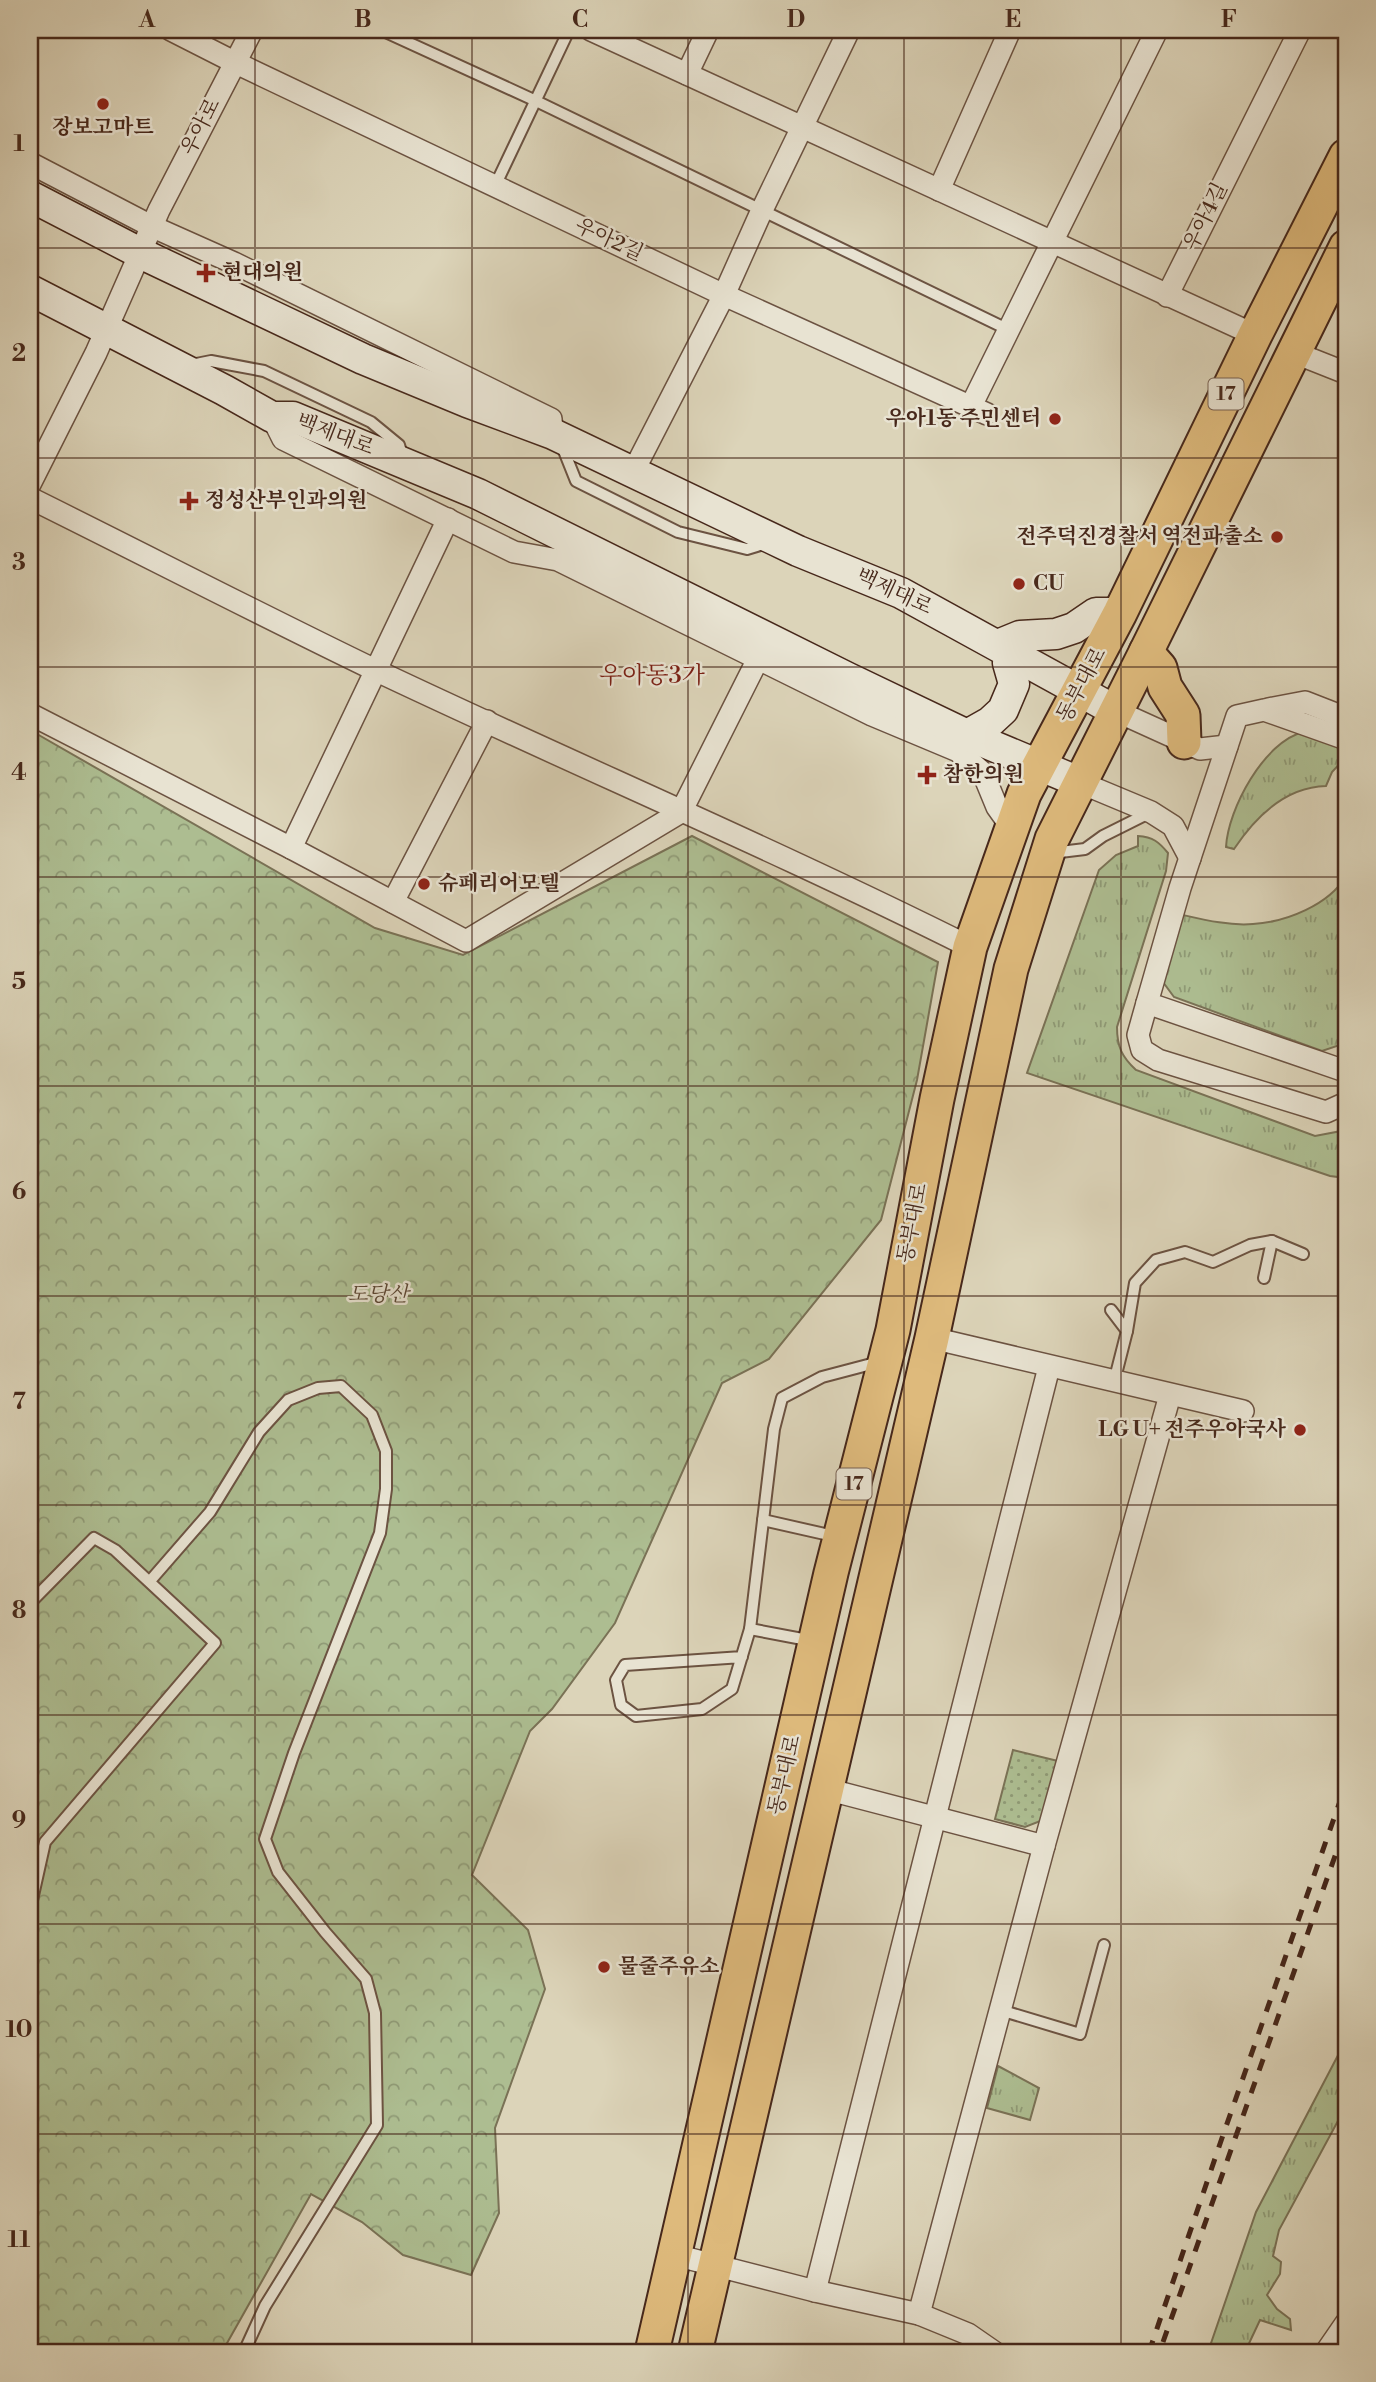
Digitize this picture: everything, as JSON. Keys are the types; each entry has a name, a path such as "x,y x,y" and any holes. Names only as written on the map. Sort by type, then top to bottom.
{"main road":[{"name":"동부대로","path":"652,2352 840,1538 885,1361 970,947 1024,794 1121,613 1255,335 1346,156"},
{"name":"동부대로","path":"695,2352 932,1338 1011,969 1046,854 1114,710 1146,652 1346,247"},
{"path":"1146,652 1160,668 1165,687 1182,715 1184,742"}],"street":[{"name":"우아2길","path":"171,30 724,295 979,410 1009,330"},
{"name":"우아로","path":"30,484 106,331 146,239 252,30"},
{"path":"591,30 1255,335"},
{"path":"687,74 708,30"},
{"path":"633,472 724,295 849,30"},
{"path":"939,190 1010,30"},
{"path":"1009,330 1157,30"},
{"name":"우아4길","path":"1167,296 1300,30"},
{"name":"백제대로","path":"30,163 146,239 363,359 559,436 776,540 901,593 1114,710"},
{"name":"백제대로","path":"30,196 146,239"},
{"name":"백제대로","path":"30,290 272,417 293,416 478,494 845,677 967,735 1080,782"},
{"path":"1293,352 1346,373"},
{"path":"272,417 283,439 514,552 558,560 603,557 626,593"},
{"path":"30,498 374,669 819,873 970,947"},
{"path":"291,848 447,519"},
{"path":"558,560 872,715 958,751 983,773 997,807 1012,828"},
{"path":"967,735 990,722 1003,710 1014,684 1004,648 1020,635 1056,634 1074,628 1097,612 1121,613"},
{"path":"30,714 466,941 681,812 758,659"},
{"path":"803,681 845,677 872,715"},
{"path":"1346,718 1305,702 1237,716 1190,858 1138,1035 1142,1050 1158,1060 1326,1112 1346,1103"},
{"path":"1114,710 1200,749 1227,746"},
{"path":"1264,710 1346,739"},
{"path":"393,902 487,721"},
{"path":"1080,782 1151,812 1173,826 1190,858"},
{"path":"1147,1003 1345,1071 1346,1068"},
{"path":"932,1338 1242,1411"},
{"path":"815,2291 1049,1367"},
{"path":"919,2314 1044,1846 1170,1395"},
{"path":"826,1789 1044,1846"},
{"path":"675,2255 714,2267 919,2314 968,2334 994,2352"},
{"path":"1326,2352 1346,2323"}],"lane":[{"path":"381,30 534,100 1009,330"},
{"path":"495,186 569,30"},
{"path":"178,368 211,361 264,370 371,422 400,445 404,463"},
{"path":"559,436 576,481 677,532 747,549 776,540"},
{"path":"1046,854 1085,849 1103,836 1151,812"},
{"path":"1114,1382 1127,1331 1135,1283 1156,1260 1185,1252 1213,1262 1250,1245 1272,1241 1303,1254"},
{"path":"1264,1278 1272,1241"},
{"path":"1111,1310 1127,1331"},
{"path":"742,1657 625,1665 616,1680 621,1705 636,1716 702,1709 732,1689 742,1657 750,1629 774,1429 782,1398 822,1377 885,1361"},
{"path":"150,1581 210,1512 259,1432 288,1400 318,1388 341,1386 372,1415 386,1451 386,1489 380,1533 298,1741 265,1839 278,1872 366,1979 375,2013 377,2125 265,2306 244,2352"},
{"path":"764,1520 840,1538"},
{"path":"30,1603 94,1538 115,1550 215,1643 46,1842 30,1909"},
{"path":"750,1629 816,1642"},
{"path":"1000,2010 1080,2034 1104,1945"}],"green space":[{"name":"도당산","path":"30,730 375,928 463,955 692,836 938,962 917,1080 881,1220 769,1359 722,1383 615,1623 552,1709 530,1731 472,1875 528,1930 545,1989 495,2128 499,2213 471,2275 403,2255 362,2222 311,2194 222,2352 30,2352"},
{"path":"1303,732 1346,747 1346,757 1332,772 1326,786 1297,792 1285,798 1252,825 1234,849 1226,847 1233,814 1251,779 1275,749 1289,738"},
{"path":"1138,836 1155,841 1168,853 1166,871 1117,1027 1119,1046 1127,1061 1136,1070 1315,1136 1341,1131 1346,1126 1346,1178 1330,1176 1027,1073 1099,870 1116,855 1138,846"},
{"path":"1346,876 1346,1037 1340,1045 1322,1051 1174,997 1163,982 1183,915 1235,924 1279,920 1318,903"},
{"path":"1013,1750 1058,1761 1043,1820 1025,1827 995,1819"},
{"path":"1346,2040 1346,2106 1279,2230 1273,2256 1281,2262 1280,2274 1267,2295 1277,2309 1290,2319 1291,2330 1260,2320 1245,2352 1208,2352 1256,2212"},
{"path":"998,2066 1039,2088 1030,2120 987,2108"}],"railway":[{"path":"1149,2352 1346,1784"},
{"path":"1163,2342 1346,1825"}],"place":[{"name":"장보고마트","path":"103,104"},
{"name":"현대의원","path":"206,273"},
{"name":"우아1동 주민센터","path":"1055,419"},
{"name":"정성산부인과의원","path":"189,501"},
{"name":"전주덕진경찰서 역전파출소","path":"1277,537"},
{"name":"CU","path":"1019,584"},
{"name":"참한의원","path":"927,775"},
{"name":"슈페리어모텔","path":"424,884"},
{"name":"LG U+ 전주우아국사","path":"1300,1430"},
{"name":"물줄주유소","path":"604,1967"}],"district":[{"name":"우아동3가","path":"652,676"}]}
